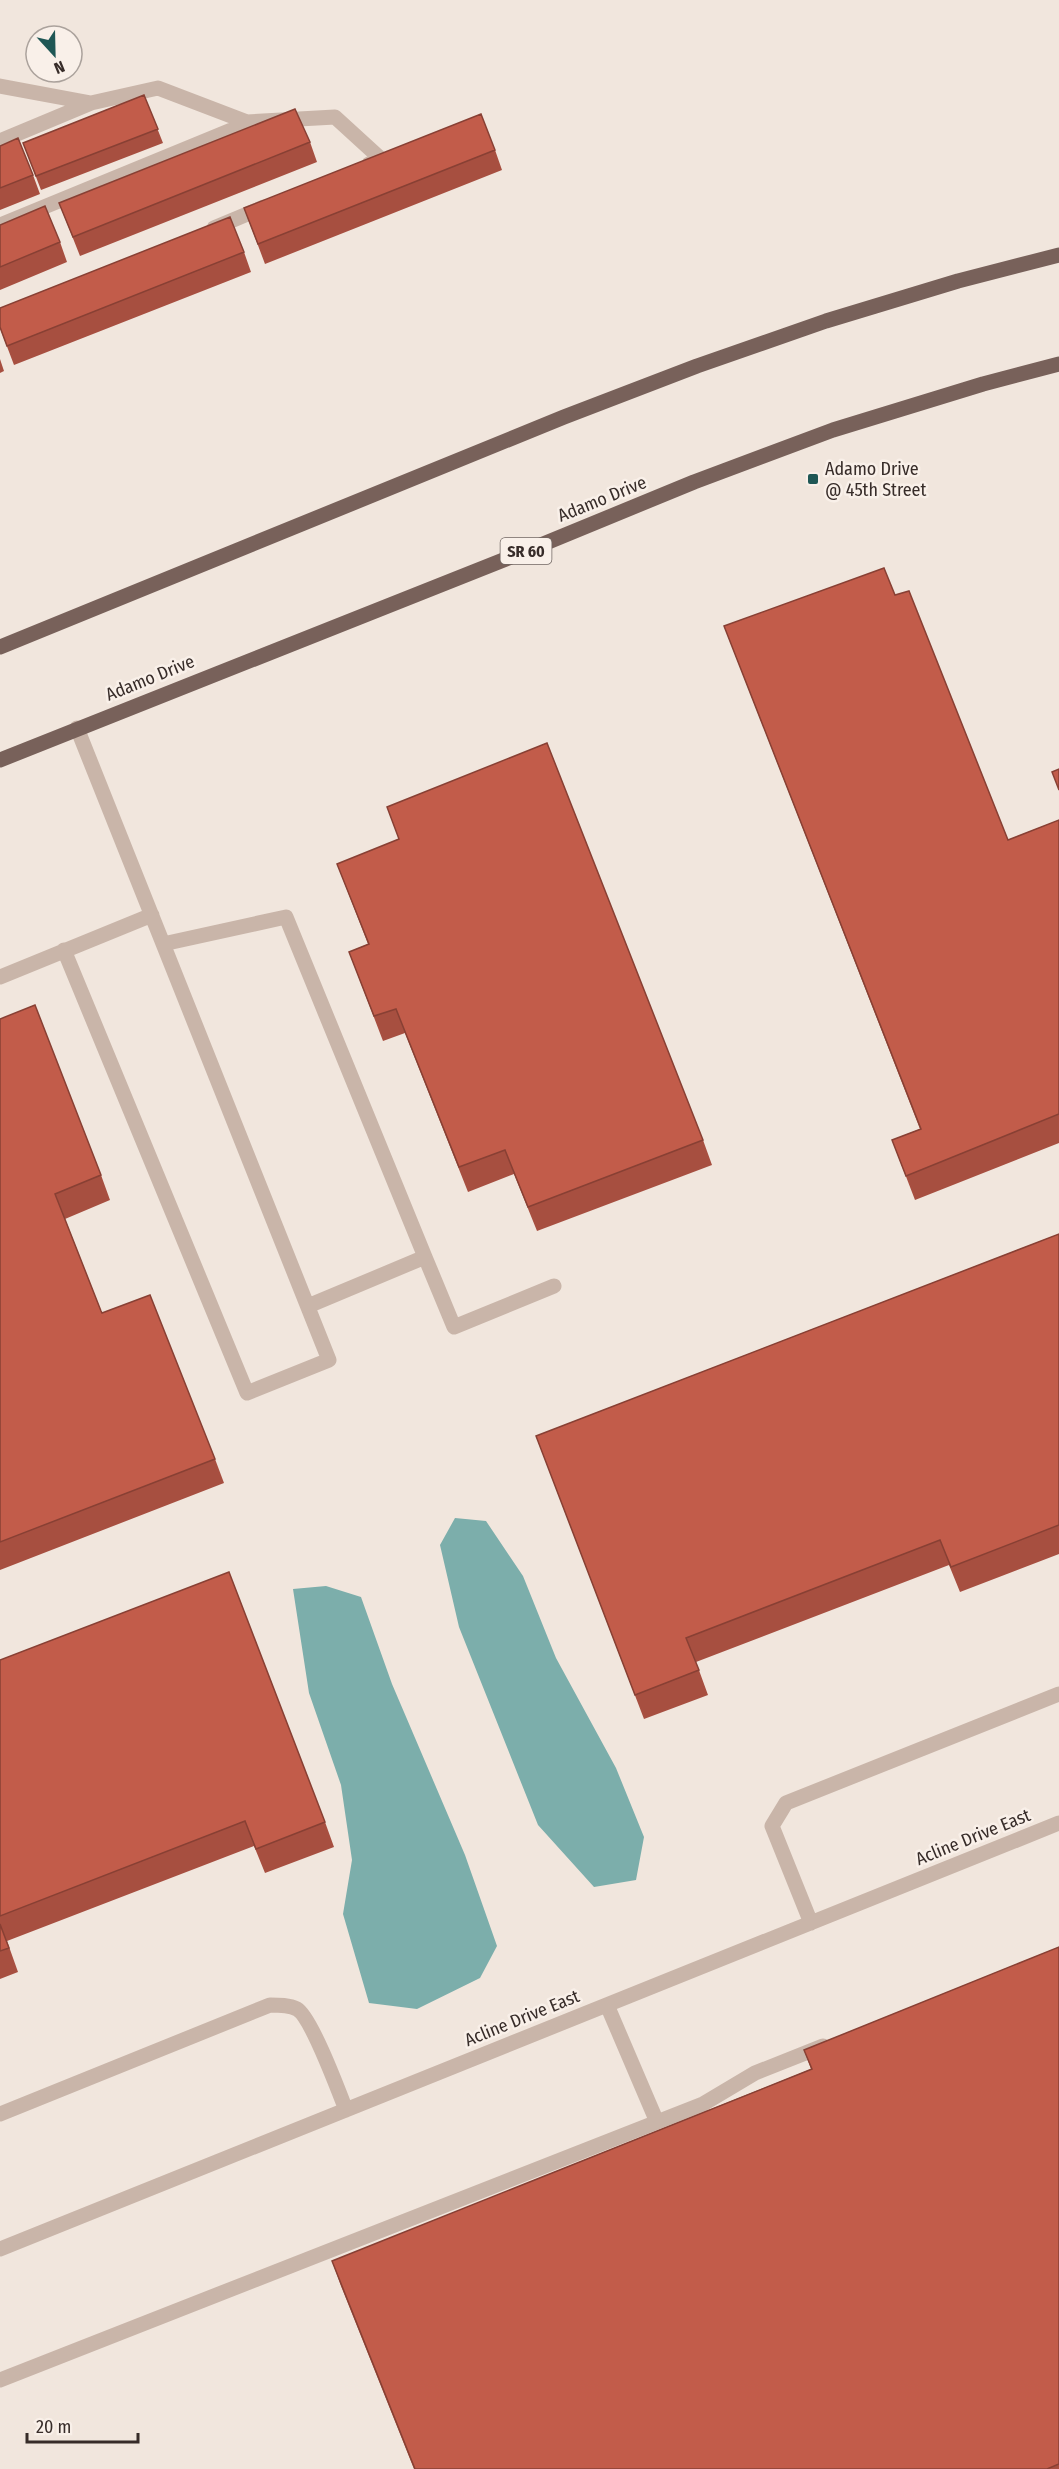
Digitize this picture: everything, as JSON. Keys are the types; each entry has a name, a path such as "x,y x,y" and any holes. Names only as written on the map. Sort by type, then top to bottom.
{"main road":[{"path":"0,647 564,417 697,366 826,321 1059,255"},
{"name":"Adamo Drive","path":"0,760 694,482 832,430 983,384 1059,364"}],"street":[{"path":"0,86 91,103"},
{"path":"0,141 91,103 158,88 251,122"},
{"path":"0,225 251,122 335,117 381,159 359,168"},
{"path":"196,235 283,200"},
{"path":"64,950 247,1393 329,1360 77,728"},
{"path":"0,977 152,915"},
{"path":"163,944 286,917 454,1327 554,1286"},
{"path":"308,1306 425,1257"},
{"path":"811,1923 772,1826 786,1803 1059,1694"},
{"name":"Acline Drive East","path":"0,2249 1059,1823"},
{"path":"0,2114 270,2004 300,2010 310,2025 346,2110"},
{"path":"607,2005 657,2122"},
{"path":"0,2380 703,2104 755,2073 842,2039"}],"water":[{"path":"455,1518 486,1521 523,1576 556,1658 616,1768 644,1837 636,1880 594,1887 538,1825 459,1627 440,1545"},
{"path":"326,1586 361,1597 392,1684 465,1855 497,1946 480,1978 417,2009 369,2003 343,1914 352,1860 341,1785 309,1693 293,1589"}],"building":[{"path":"144,95 158,129 36,176 23,143"},
{"path":"295,109 310,142 73,237 59,203"},
{"path":"481,114 495,150 258,244 244,208"},
{"path":"18,138 33,175 0,188 0,146"},
{"path":"45,206 60,242 0,267 0,225"},
{"path":"230,217 244,252 7,346 0,327 0,308"},
{"path":"884,568 895,595 909,591 1008,840 1059,820 1059,1114 906,1176 892,1140 921,1129 724,626"},
{"path":"547,743 703,1140 528,1207 505,1150 459,1167 396,1009 374,1016 349,952 369,944 337,864 399,839 387,807"},
{"path":"1059,769 1059,790 1052,772"},
{"path":"35,1005 101,1175 55,1194 101,1311 102,1313 150,1295 215,1459 0,1542 0,1019"},
{"path":"1059,1234 1059,1525 951,1567 940,1540 686,1638 699,1670 635,1695 536,1436"},
{"path":"229,1572 325,1822 256,1849 245,1821 0,1916 0,1660"},
{"path":"0,1924 9,1948 0,1951"},
{"path":"1059,1947 1059,2464 1047,2469 415,2469 332,2261 812,2069 804,2050"}],"place":[{"name":"Adamo Drive @ 45th Street","path":"813,479"}]}
